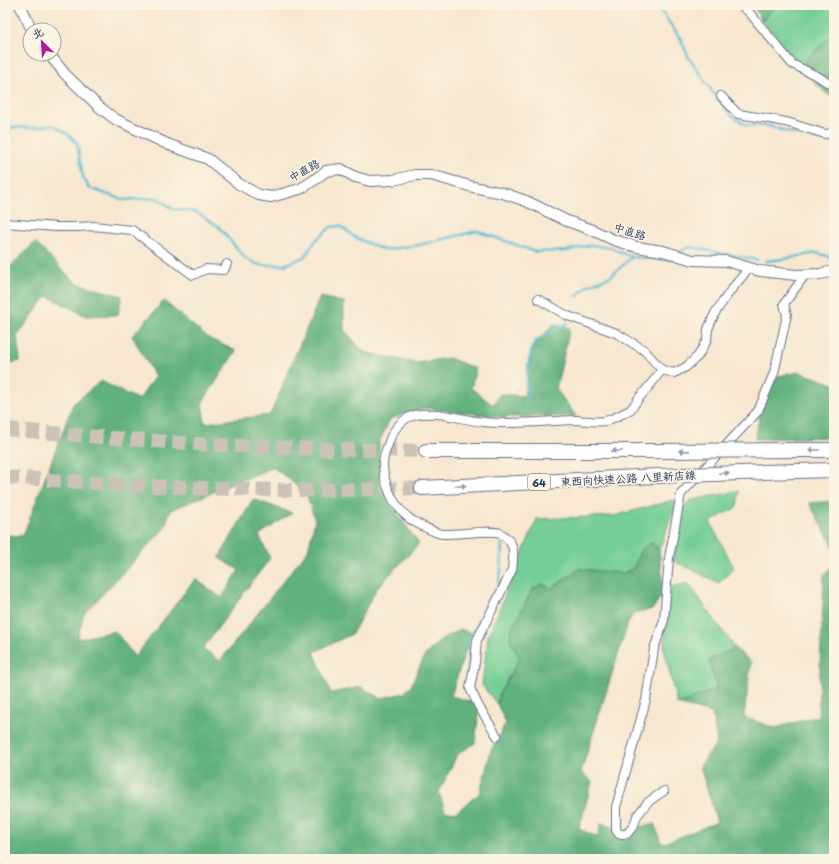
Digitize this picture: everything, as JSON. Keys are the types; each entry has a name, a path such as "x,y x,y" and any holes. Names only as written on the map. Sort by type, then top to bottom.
{"highway":[{"path":"426,451 834,450"},
{"name":"東西向快速公路 八里新店線","path":"422,488 657,476 834,470"}],"street":[{"path":"20,5 28,22"},
{"path":"740,5 748,11 792,64 819,77 834,87"},
{"name":"中直路","path":"55,62 64,74 98,106 115,119 167,144 208,159 239,184 259,195 271,197 300,189 326,171 340,169 355,177 370,181 393,180 415,175 431,175 473,187 503,193 526,201 567,221 590,229 614,240 637,247 664,251 694,260 726,261 749,268"},
{"path":"721,96 738,114 784,122 825,134 834,133"},
{"path":"5,222 56,227 93,226 132,230 193,275 206,269 224,270 227,264"},
{"path":"538,300 568,316 616,333 644,350 662,370 674,373 686,367 698,356 707,340 708,329 715,313 749,268 760,271 796,275 820,274"},
{"path":"664,791 648,802 627,834 619,834 616,830 616,807 646,700 654,649 664,620 669,558 681,494 758,411 774,373 787,316 784,304 804,275 834,271"},
{"path":"497,736 478,705 470,688 477,640 512,570 514,557 513,546 498,532 440,534 409,518 400,509 391,496 387,485 383,465 392,435 398,425 404,421 413,416 426,414 446,415 483,422 514,423 576,420 604,421 629,410 662,370"}],"green space":[{"path":"753,5 776,5 762,21"},
{"path":"776,5 834,5 834,33 799,66 762,21"},
{"path":"834,33 834,98 824,92 799,66"},
{"path":"35,242 76,283 122,296 118,315 86,316 47,296 17,336 20,361 5,364 5,272"},
{"path":"320,297 344,302 344,330 364,352 416,363 449,358 476,369 471,388 493,405 500,394 524,396 533,346 554,324 570,328 556,389 576,416 502,417 425,408 390,419 379,443 380,489 419,544 377,588 352,634 314,652 331,693 361,687 381,698 404,693 411,686 425,655 441,639 461,629 471,633 451,696 472,702 479,711 475,743 457,755 439,792 445,811 455,813 480,793 491,750 506,723 497,704 499,694 520,658 510,641 511,630 533,589 542,584 552,588 579,569 623,573 633,569 641,549 651,543 659,549 664,591 653,609 633,614 628,623 581,772 592,782 579,829 598,837 601,823 624,831 654,823 662,844 717,822 700,766 717,742 712,713 677,704 717,689 709,660 735,648 751,662 744,717 775,728 818,716 824,575 834,564 834,859 5,859 5,535 23,536 73,404 101,381 139,400 155,376 132,336 164,301 208,338 236,351 202,403 205,423 270,415","holes":["273,467 306,493 315,520 308,550 220,661 203,648 270,558 259,535 292,513 253,499 219,558 239,570 222,598 195,579 135,657 115,631 77,639 84,614 163,530 171,510"]},
{"path":"799,372 834,384 834,437 755,439 763,397 778,376"},
{"path":"739,491 737,507 710,522 734,568 719,583 672,560 681,508 691,500"},
{"path":"674,500 676,505 659,549 651,543 642,549 633,569 623,573 579,569 552,588 510,641 520,658 499,694 497,704 482,685 488,636 537,519 614,516"},
{"path":"834,501 834,548 809,503"},
{"path":"688,583 735,648 709,660 717,689 677,704 664,648 669,587"}],"waterway":[{"path":"657,5 680,38 689,58 730,114 746,125 769,126 795,134 834,141"},
{"path":"5,127 33,128 53,125 68,134 77,143 83,177 89,188 124,200 157,198 173,209 196,212 219,227 246,259 259,265 284,265 304,257 316,240 331,227 340,226 356,238 384,250 419,245 477,231 536,252 566,251 591,245 612,248 632,257 667,260 673,258"},
{"path":"680,253 690,247 757,260"},
{"path":"766,261 816,253 834,258"},
{"path":"577,296 587,286 611,276 632,257"},
{"path":"526,405 528,364 532,347 538,339 568,323"},
{"path":"467,690 469,639 498,588 501,570 502,544"}],"tunnel":[{"path":"5,429 213,445 426,451"},
{"path":"5,477 264,490 422,488"}]}
